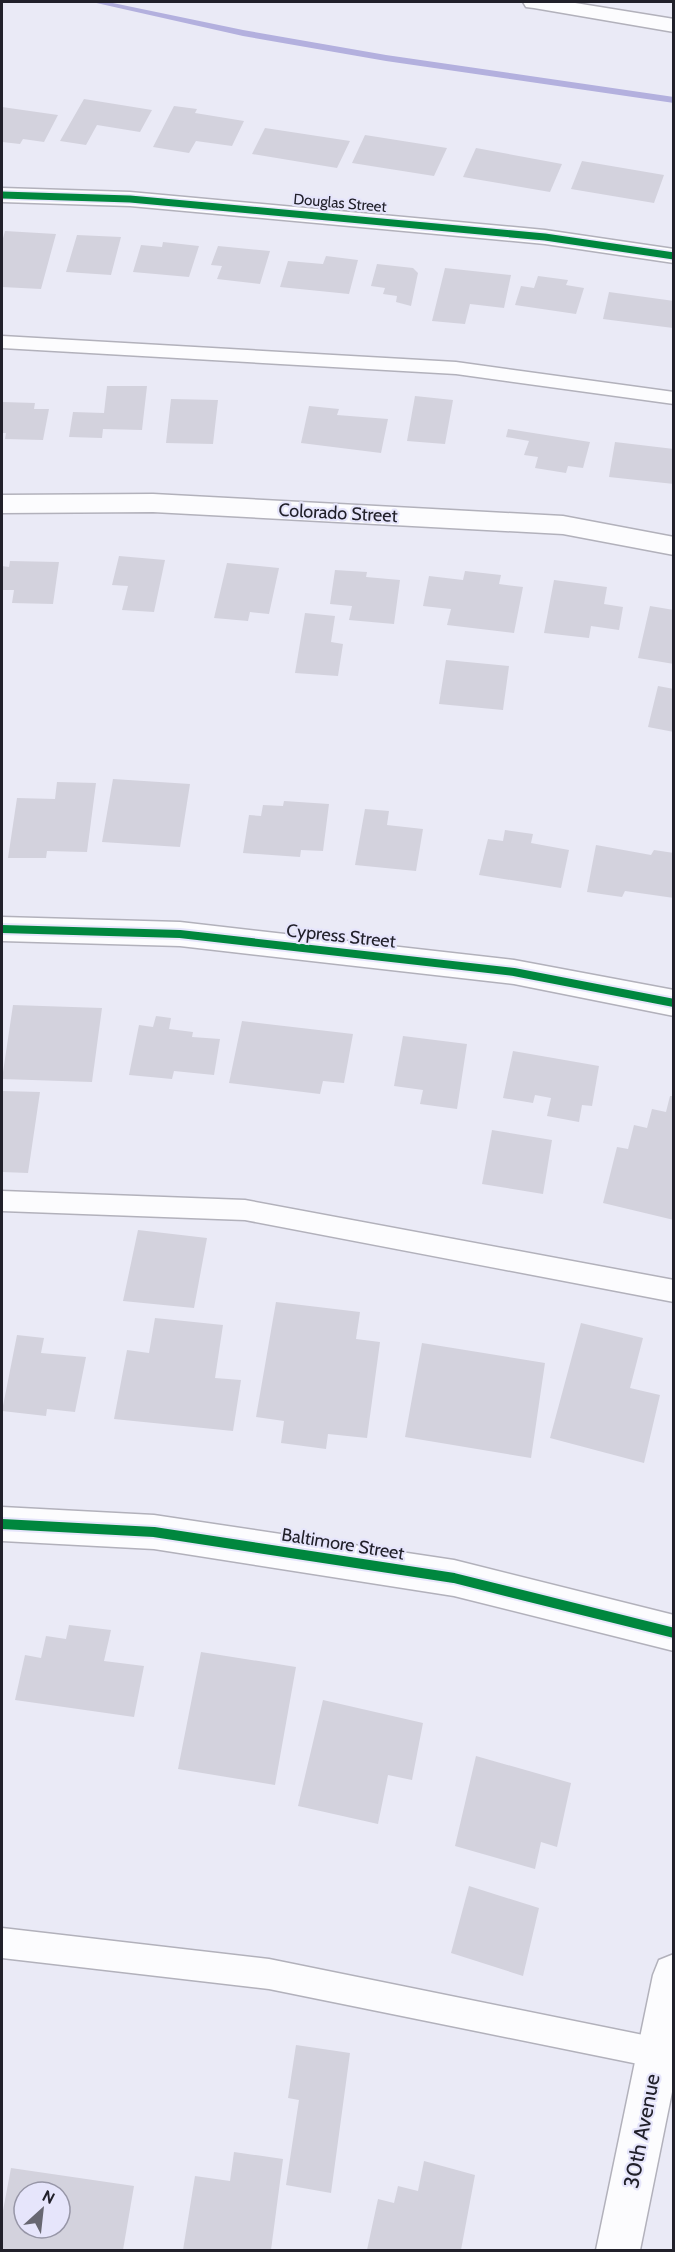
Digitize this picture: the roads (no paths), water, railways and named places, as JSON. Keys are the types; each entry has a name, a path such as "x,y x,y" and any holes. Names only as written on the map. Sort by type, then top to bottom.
{"street":[{"path":"534,2 674,26"},
{"name":"Douglas Street","path":"2,195 142,200 545,237 674,256"},
{"name":"Colorado Street","path":"2,504 153,502 551,525 674,546"},
{"name":"Cypress Street","path":"2,929 180,934 514,972 674,1003"},
{"name":"Baltimore Street","path":"2,1524 154,1532 454,1578 674,1633"},
{"name":"30th Avenue","path":"618,2250 674,1975"}],"lane":[{"path":"2,342 456,368 674,398"},
{"path":"2,1201 245,1210 674,1291"},
{"path":"2,1943 269,1974 658,2053"}],"waterway":[{"path":"97,2 243,33 386,58 674,100"}]}
